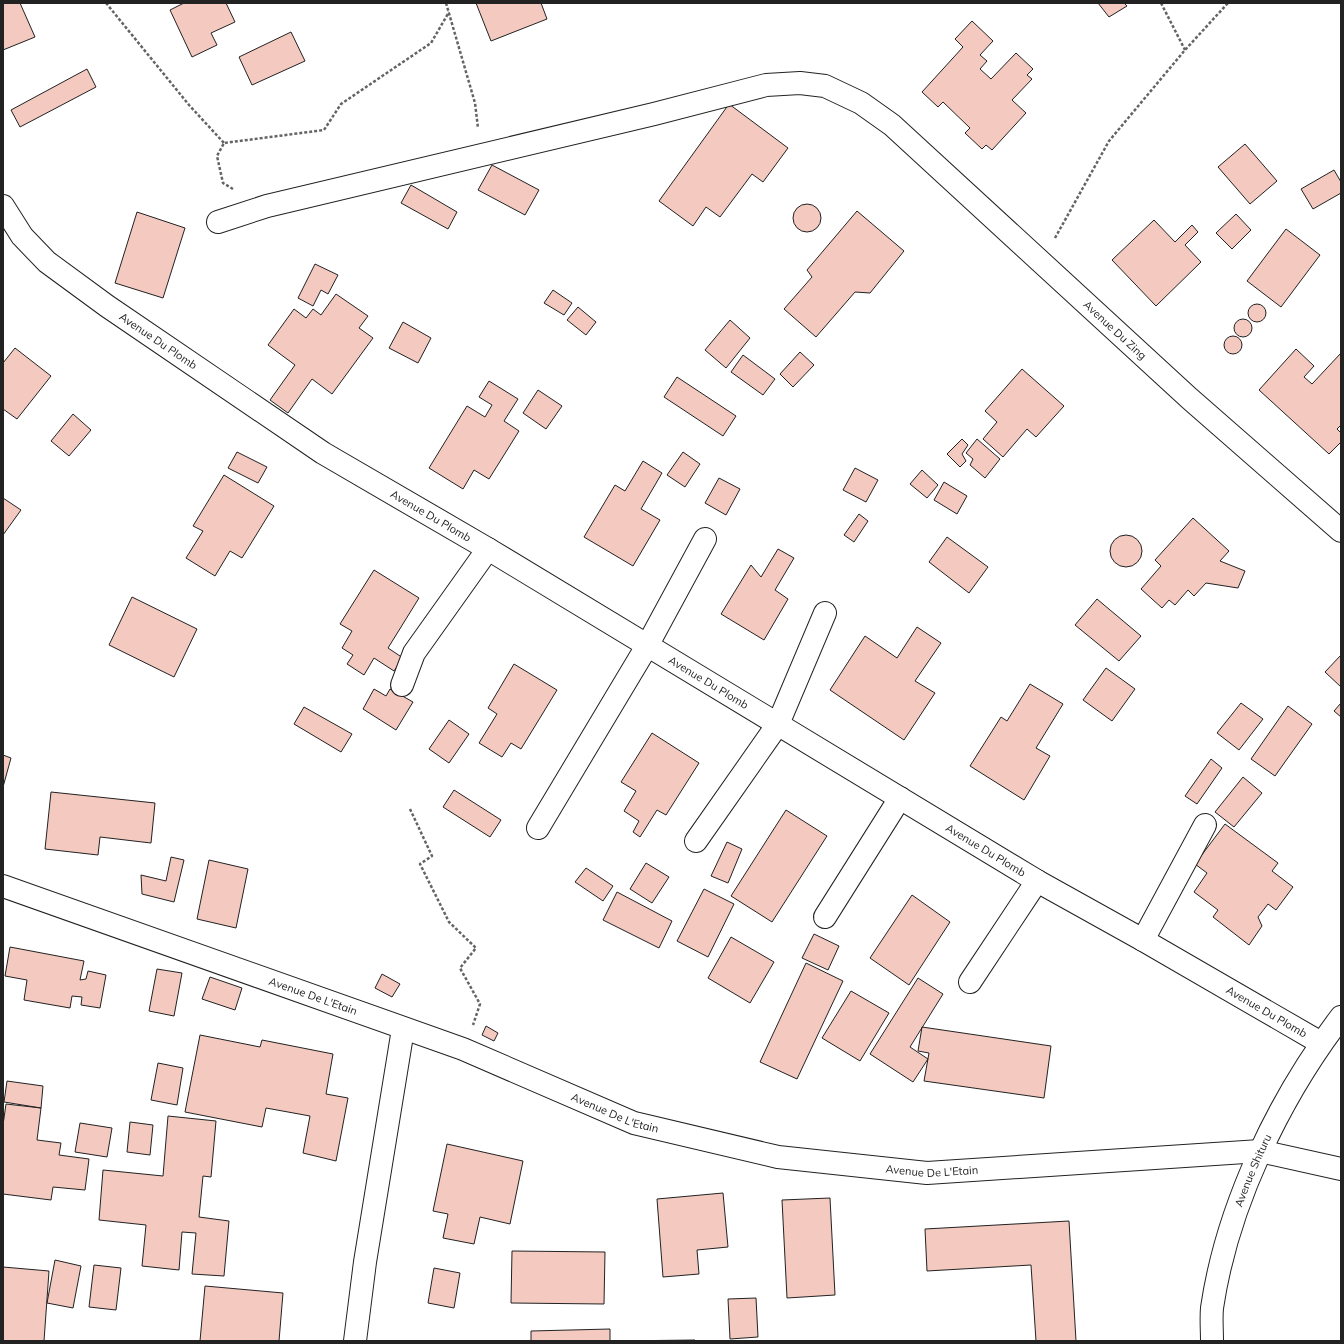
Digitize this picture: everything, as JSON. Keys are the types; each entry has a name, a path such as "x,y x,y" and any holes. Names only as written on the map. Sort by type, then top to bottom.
{"street":[{"name":"Avenue Du Zing","path":"218,222 267,206 480,154 654,114 766,85 794,83 825,86 861,103 892,125 1189,398 1340,526"},
{"name":"Avenue Du Plomb","path":"3,206 22,236 47,262 107,306 323,453 488,549 1037,881 1144,940 1321,1043"},
{"path":"538,828 647,646 705,540"},
{"path":"402,685 414,653 488,549"},
{"path":"696,841 778,724 825,613"},
{"path":"825,918 900,798"},
{"path":"1144,940 1205,825"},
{"path":"970,982 1037,881"},
{"name":"Avenue De L'Etain","path":"3,886 403,1029 464,1049 634,1123 778,1157 927,1173 1260,1151 1341,1169"},
{"name":"Avenue Shituru","path":"1212,1341 1212,1308 1228,1238 1260,1151 1288,1098 1321,1043 1341,1017"},
{"path":"355,1341 365,1262 403,1029"}],"path":[{"path":"106,3 189,105 224,143"},
{"path":"446,3 475,103 480,154"},
{"path":"1161,3 1185,50"},
{"path":"1042,262 1109,141 1185,50 1228,3"},
{"path":"224,143 324,130 341,104 431,43 449,12"},
{"path":"224,143 216,156 223,183 267,206"},
{"path":"410,809 432,856 420,864 449,922 476,948 460,968 480,1004 464,1049"}],"building":[{"path":"3,3 20,3 35,37 3,50"},
{"path":"184,3 226,3 235,22 211,33 217,45 192,57 170,10"},
{"path":"476,3 541,3 547,19 491,41"},
{"path":"1098,3 1124,3 1127,6 1109,17"},
{"path":"972,21 993,41 980,55 987,61 980,69 991,79 1016,53 1033,69 1027,75 1032,79 1012,100 1026,113 992,150 986,145 982,149 965,133 970,128 943,102 938,107 922,92 963,47 955,39"},
{"path":"291,32 305,61 252,85 239,57"},
{"path":"87,69 96,87 20,127 11,110"},
{"path":"729,104 788,148 763,182 752,174 720,217 706,207 693,226 659,201"},
{"path":"1245,144 1277,181 1250,204 1218,167"},
{"path":"492,165 539,190 525,215 478,190"},
{"path":"1334,170 1341,182 1341,193 1313,209 1301,189"},
{"path":"411,185 457,212 448,229 401,203"},
{"path":"807,204 817,208 821,218 817,228 807,232 797,228 793,218 797,208"},
{"path":"857,211 904,251 870,293 855,292 816,337 784,309 812,277 807,270"},
{"path":"137,212 185,228 163,298 115,283"},
{"path":"1236,214 1251,230 1232,249 1216,233"},
{"path":"1154,220 1175,242 1192,225 1198,232 1185,245 1201,262 1156,306 1112,260"},
{"path":"1286,229 1320,255 1281,307 1247,281"},
{"path":"315,264 338,275 328,294 321,290 313,306 298,298"},
{"path":"553,290 572,303 564,315 544,303"},
{"path":"336,294 368,316 359,328 373,338 332,394 312,379 288,413 270,400 295,365 268,345 294,309 306,318 313,309 321,315"},
{"path":"1253,304 1261,304 1266,309 1264,320 1261,322 1253,322 1248,317 1248,309"},
{"path":"578,307 596,322 586,335 567,320"},
{"path":"1239,319 1247,319 1252,324 1250,335 1247,337 1239,337 1234,332 1234,324"},
{"path":"730,320 750,338 726,368 705,350"},
{"path":"403,322 431,338 418,363 389,348"},
{"path":"1229,336 1237,336 1242,341 1240,352 1237,354 1229,354 1224,349 1224,341"},
{"path":"15,348 51,376 17,419 3,409 3,363"},
{"path":"1296,349 1314,366 1304,377 1312,384 1341,353 1341,425 1337,429 1341,433 1341,442 1329,454 1259,390"},
{"path":"800,352 814,365 793,387 780,374"},
{"path":"743,355 775,379 763,395 731,372"},
{"path":"1022,369 1064,406 1036,437 1027,429 1003,457 983,439 997,422 985,411"},
{"path":"677,377 736,416 723,436 664,397"},
{"path":"489,381 518,399 504,421 519,431 489,479 474,470 463,489 429,468 467,406 485,417 492,405 479,397"},
{"path":"538,390 562,406 546,429 523,413"},
{"path":"73,414 91,430 69,456 51,441"},
{"path":"962,439 968,445 962,454 966,461 960,467 947,454"},
{"path":"977,439 1000,459 985,478 970,465 973,459 966,453"},
{"path":"237,452 267,467 258,483 228,468"},
{"path":"683,452 700,464 685,487 667,475"},
{"path":"643,461 662,473 641,509 660,520 633,566 584,537 615,485 625,491"},
{"path":"855,468 878,480 866,502 843,490"},
{"path":"922,470 938,485 927,498 910,484"},
{"path":"224,475 274,506 242,558 230,551 215,576 186,558 203,531 193,526"},
{"path":"719,478 740,489 726,515 705,503"},
{"path":"944,482 967,496 957,514 934,500"},
{"path":"3,498 21,510 3,535"},
{"path":"859,514 868,521 854,542 844,535"},
{"path":"1193,518 1229,551 1220,561 1245,571 1238,588 1206,583 1194,596 1188,590 1175,605 1169,600 1162,608 1141,589 1161,566 1155,560"},
{"path":"1123,535 1129,535 1138,539 1142,551 1138,563 1129,567 1123,567 1114,563 1110,554 1110,548 1114,539"},
{"path":"947,537 988,567 969,593 929,562"},
{"path":"778,549 794,558 775,590 788,599 764,640 721,614 751,565 761,577"},
{"path":"374,570 419,598 388,648 403,658 394,671 374,658 364,675 347,664 353,655 342,648 352,631 340,624"},
{"path":"132,597 197,629 174,677 109,645"},
{"path":"1097,599 1141,636 1119,661 1075,625"},
{"path":"917,627 941,643 915,681 935,693 904,740 830,690 865,636 897,658"},
{"path":"1341,655 1341,687 1325,672"},
{"path":"514,664 557,690 521,749 511,743 502,757 479,743 497,714 488,708"},
{"path":"1106,668 1135,689 1112,721 1083,700"},
{"path":"1030,684 1063,704 1036,748 1050,756 1024,800 970,766 1001,717 1007,721"},
{"path":"374,689 386,696 390,689 413,702 396,730 363,709"},
{"path":"1241,703 1263,719 1239,750 1217,733"},
{"path":"1341,703 1341,717 1334,711"},
{"path":"1288,706 1312,724 1275,776 1251,759"},
{"path":"304,707 352,734 341,752 294,724"},
{"path":"449,720 469,734 449,763 429,749"},
{"path":"652,733 699,763 666,815 657,810 640,837 633,832 639,821 624,811 636,791 621,782"},
{"path":"3,755 11,758 3,787"},
{"path":"1211,759 1222,768 1197,804 1185,796"},
{"path":"1243,777 1262,793 1234,827 1215,812"},
{"path":"454,790 501,820 490,837 443,807"},
{"path":"51,792 155,803 151,843 100,837 98,855 45,849"},
{"path":"786,810 827,836 772,922 731,896"},
{"path":"1225,824 1278,863 1272,871 1293,887 1276,910 1268,904 1258,917 1262,926 1249,945 1213,917 1218,910 1194,892 1207,873 1195,864"},
{"path":"727,842 742,849 728,883 711,876"},
{"path":"171,857 184,860 174,902 142,894 141,875 166,881"},
{"path":"209,860 248,869 236,928 197,919"},
{"path":"646,863 669,877 652,903 630,889"},
{"path":"586,868 613,886 603,901 575,882"},
{"path":"704,889 734,904 708,957 677,941"},
{"path":"617,892 672,921 659,948 603,920"},
{"path":"912,895 950,922 909,985 870,958"},
{"path":"814,934 839,946 828,970 802,958"},
{"path":"731,937 774,962 750,1003 708,978"},
{"path":"10,947 84,961 80,980 86,979 88,971 106,975 100,1008 81,1005 82,997 72,996 70,1008 24,1000 27,980 5,976"},
{"path":"806,963 843,981 797,1079 760,1062"},
{"path":"157,969 182,973 174,1016 149,1011"},
{"path":"382,974 400,984 392,997 375,988"},
{"path":"210,977 242,988 235,1010 202,999"},
{"path":"918,978 943,994 910,1047 928,1059 913,1082 870,1054"},
{"path":"851,991 889,1013 860,1061 822,1038"},
{"path":"486,1026 498,1033 494,1041 482,1035"},
{"path":"922,1027 1051,1046 1044,1098 924,1081 929,1053 918,1051"},
{"path":"200,1035 260,1047 262,1040 333,1054 326,1094 348,1098 336,1161 303,1153 310,1116 266,1108 262,1127 185,1112"},
{"path":"158,1063 183,1068 177,1105 151,1100"},
{"path":"7,1081 43,1086 41,1108 4,1102"},
{"path":"6,1104 41,1108 37,1140 61,1143 59,1155 89,1159 85,1190 53,1187 51,1200 3,1194 3,1125"},
{"path":"168,1116 216,1121 211,1177 203,1176 199,1217 229,1221 224,1276 192,1274 196,1233 182,1232 179,1270 142,1266 146,1225 99,1220 103,1170 163,1176"},
{"path":"130,1122 153,1125 150,1155 127,1152"},
{"path":"80,1123 112,1128 107,1157 75,1152"},
{"path":"447,1144 523,1161 510,1224 480,1217 474,1244 443,1238 448,1214 433,1211"},
{"path":"723,1193 728,1247 697,1250 699,1274 663,1277 657,1199"},
{"path":"830,1198 835,1295 787,1298 782,1200"},
{"path":"1069,1221 1076,1341 1036,1341 1031,1265 927,1271 925,1229"},
{"path":"512,1251 605,1252 604,1304 511,1303"},
{"path":"55,1260 81,1266 73,1308 47,1303"},
{"path":"94,1265 121,1268 116,1310 89,1307"},
{"path":"3,1267 49,1271 44,1341 3,1341"},
{"path":"434,1268 460,1273 454,1308 428,1303"},
{"path":"205,1286 283,1293 279,1341 200,1341"},
{"path":"756,1298 758,1337 730,1339 728,1299"},
{"path":"610,1329 610,1341 531,1341 531,1331"},
{"path":"695,1340 695,1341 614,1341"}]}
